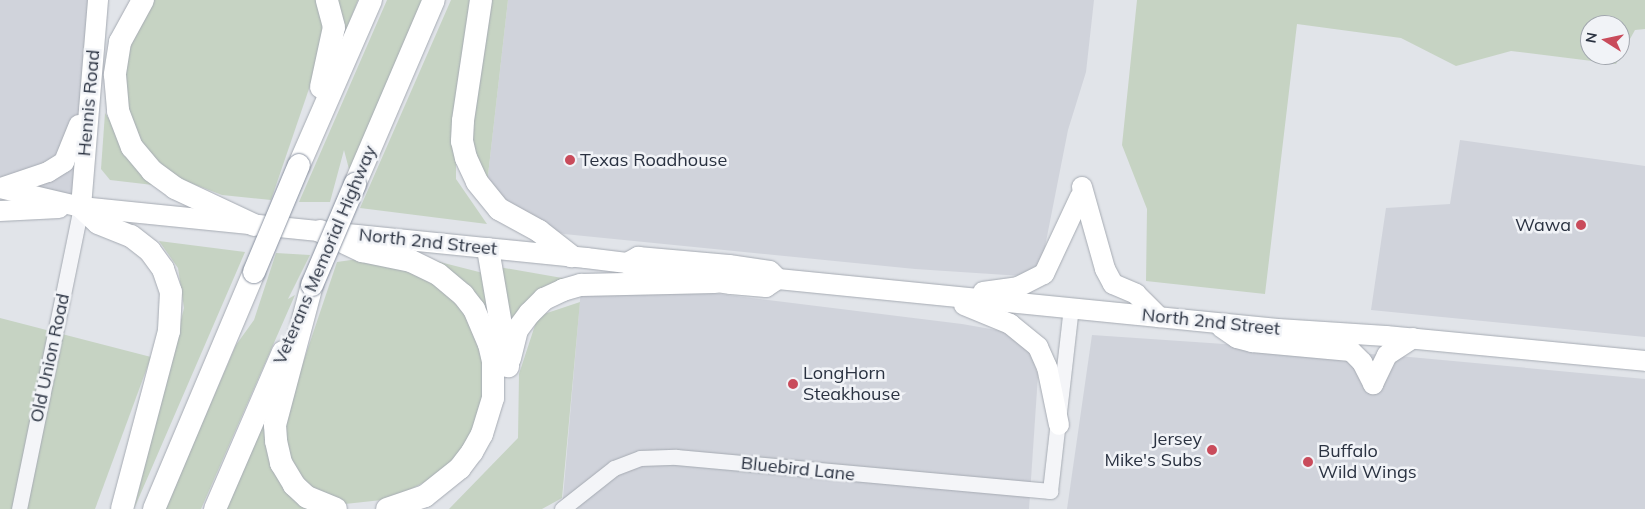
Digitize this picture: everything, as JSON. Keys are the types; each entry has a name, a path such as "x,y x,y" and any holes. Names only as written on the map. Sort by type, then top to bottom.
{"highway":[{"path":"143,0 120,42 115,75 118,111 132,147 152,171 175,188 254,224"},
{"path":"299,165 332,41 334,27 327,0"},
{"path":"154,509 299,165 371,0"},
{"name":"Veterans Memorial Highway","path":"215,509 434,0"},
{"path":"481,0 462,120 462,141 466,158 477,182 499,209 539,231 572,256"},
{"path":"80,207 98,223 131,236 150,251 163,269 171,292 169,332 122,509"},
{"path":"320,231 362,251 411,261 438,274 464,295 474,309 489,344 493,362 493,398 482,434 472,452 460,468 426,496 387,509"},
{"path":"431,509 454,494 487,455 504,414 509,387 508,366 488,248"},
{"path":"508,366 517,330 544,299 563,290 581,285 715,282"},
{"path":"312,284 275,426 276,441 281,463 294,485 313,500 336,509"}],"main road":[{"name":"Hennis Road","path":"80,207 98,0"},
{"path":"1,188 48,172 64,162 77,135 83,94 90,77"},
{"path":"1,188 80,207"},
{"path":"946,297 1018,287 1044,274 1081,192 1105,269 1113,284 1136,294 1159,317"},
{"path":"0,211 80,207"},
{"name":"North 2nd Street","path":"80,207 572,256 626,263 636,270 715,282 766,287 778,279"},
{"name":"North 2nd Street","path":"626,263 638,256 770,271 778,279 946,297 1215,323 1413,338 1645,361"},
{"path":"946,297 1010,324 1038,347 1047,367 1059,425"},
{"path":"1215,323 1237,338 1252,342 1351,351 1362,362 1373,384 1387,355 1413,338"}],"street":[{"name":"Old Union Road","path":"19,509 80,207"},
{"path":"1059,425 1071,308"},
{"name":"Bluebird Lane","path":"562,509 614,468 640,458 676,457 1050,492 1059,425"}],"shaded area":[{"path":"0,0 98,0 81,207 0,198"},
{"path":"508,0 1094,0 1086,72 1068,130 1042,262 1021,276 915,269 564,234 514,216 487,184"},
{"path":"1460,140 1645,166 1645,337 1371,310 1386,208 1450,204"},
{"path":"582,277 962,324 1002,331 1019,338 1032,357 1038,375 1029,509 562,509"},
{"path":"1092,335 1399,356 1645,379 1645,509 1067,509"}],"green space":[{"path":"151,0 320,0 326,39 271,200 222,195 164,173 142,146 123,104 124,55"},
{"path":"336,0 358,0 343,39"},
{"path":"387,0 424,0 350,173 344,150 330,202 299,202"},
{"path":"451,0 471,0 456,94 456,179 487,224 360,208"},
{"path":"490,0 508,0 487,184 471,142"},
{"path":"1137,0 1645,0 1645,29 1635,30 1630,39 1630,15 1580,15 1580,60 1511,51 1456,66 1401,38 1297,24 1265,294 1146,281 1147,209 1122,145"},
{"path":"105,113 153,185 110,180 101,169"},
{"path":"159,241 245,252 134,509 184,308 178,268"},
{"path":"276,253 310,255 288,299 295,295 201,509 165,509 236,345 254,320"},
{"path":"358,259 429,274 463,309 486,353 485,398 471,442 437,476 391,499 345,504 310,486 290,463 283,422 337,262"},
{"path":"432,260 483,273 494,326"},
{"path":"499,267 568,279 510,324"},
{"path":"580,302 562,498 542,509 449,509 518,438 519,374 538,316"},
{"path":"0,318 151,357 95,509 0,509"},
{"path":"262,420 318,509 224,509"}],"place":[{"name":"Texas Roadhouse","path":"570,160"},
{"name":"Wawa","path":"1581,225"},
{"name":"LongHorn Steakhouse","path":"793,384"},
{"name":"Jersey Mike's Subs","path":"1212,450"},
{"name":"Buffalo Wild Wings","path":"1308,462"}]}
